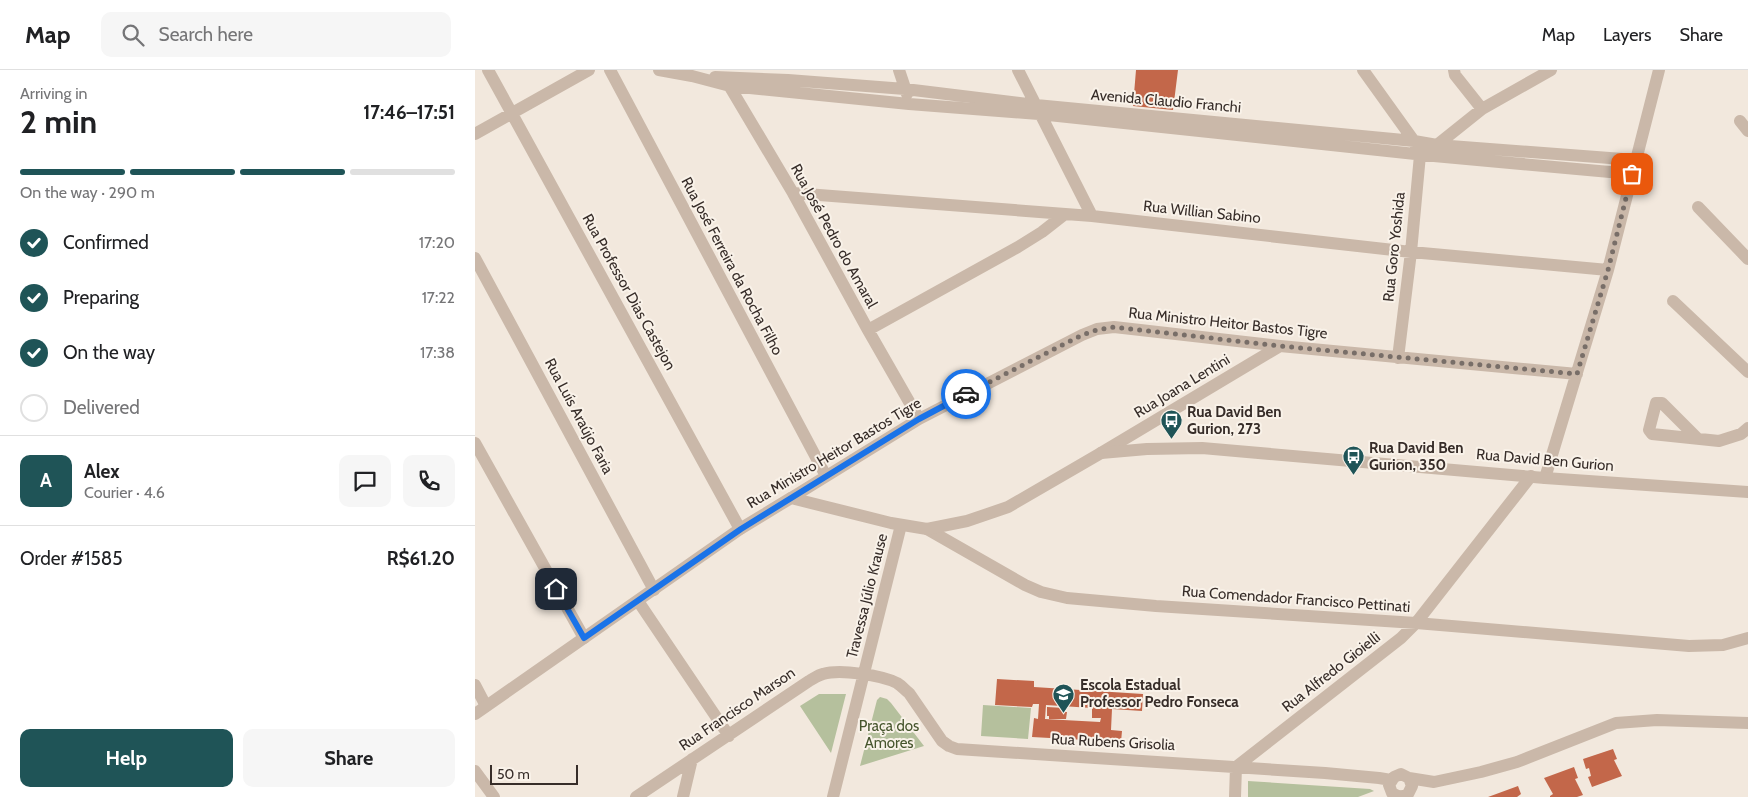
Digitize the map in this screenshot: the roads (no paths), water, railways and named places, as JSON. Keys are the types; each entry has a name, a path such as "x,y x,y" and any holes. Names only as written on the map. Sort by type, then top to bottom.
{"street":[{"name":"Rua Professor Dias Castejon","path":"489,70 741,529"},
{"path":"475,134 589,70"},
{"name":"Rua José Ferreira da Rocha Filho","path":"610,70 826,476"},
{"name":"Avenida Claudio Franchi","path":"659,70 692,76 725,78 785,75 905,89 1038,110 1420,155 1436,151 1636,160"},
{"path":"899,70 909,104"},
{"path":"1018,70 1092,216"},
{"name":"Rua Goro Yoshida","path":"1363,70 1414,141 1420,155 1411,252 1398,358"},
{"path":"1454,70 1455,75 1482,109"},
{"path":"1436,151 1482,109 1551,70"},
{"path":"1545,478 1608,270 1659,70"},
{"path":"785,75 796,92"},
{"name":"Avenida Claudio Franchi","path":"725,78 796,92 909,104 1038,110 1414,141 1436,151 1632,174"},
{"name":"Rua José Pedro do Amaral","path":"725,78 793,193 919,419"},
{"name":"Rua Willian Sabino","path":"793,193 1092,216 1411,252 1608,270"},
{"path":"1699,207 1748,259"},
{"path":"868,330 1017,248 1065,214"},
{"name":"Rua Luís Araújo Faria","path":"475,258 654,590"},
{"path":"1673,301 1748,372"},
{"name":"Rua Ministro Heitor Bastos Tigre","path":"475,714 741,529 826,476 919,419 1082,335 1097,330 1114,327 1398,358 1577,374"},
{"name":"Rua Joana Lentini","path":"1101,453 1280,346"},
{"path":"1698,439 1719,441 1741,434 1748,428"},
{"path":"475,443 584,638"},
{"name":"Rua David Ben Gurion","path":"791,498 901,525 927,529 967,521 1008,507 1101,453 1147,449 1202,448 1545,478 1748,492"},
{"name":"Rua Alfredo Gioielli","path":"1235,767 1393,644 1417,623 1531,476"},
{"name":"Travessa Júlio Krause","path":"833,797 901,525"},
{"name":"Rua Comendador Francisco Pettinati","path":"927,529 1025,585 1051,595 1156,606 1417,623 1681,645 1723,645 1748,638"},
{"path":"638,601 729,736"},
{"name":"Rua Francisco Marson","path":"637,797 802,685 823,674 838,672 864,675"},
{"name":"Rua Rubens Grisolia","path":"864,675 896,683 903,687 943,741 957,749 1379,778 1397,793"},
{"path":"475,685 486,706"},
{"path":"1397,793 1517,762 1616,723 1657,720 1748,723"},
{"path":"683,797 692,759"},
{"path":"1235,767 1235,797"},
{"path":"475,771 495,797"},
{"name":"Rua Rubens Grisolia","path":"1397,793 1397,775 1409,778"},
{"path":"1397,793 1412,786 1409,778 1434,782"}],"place":[{"name":"Rua David Ben Gurion, 273","path":"1171,440"},
{"name":"Rua David Ben Gurion, 350","path":"1353,476"},
{"name":"Escola Estadual Professor Pedro Fonseca","path":"1064,713"}],"park label":[{"name":"Praça dos Amores","path":"889,734"}]}
